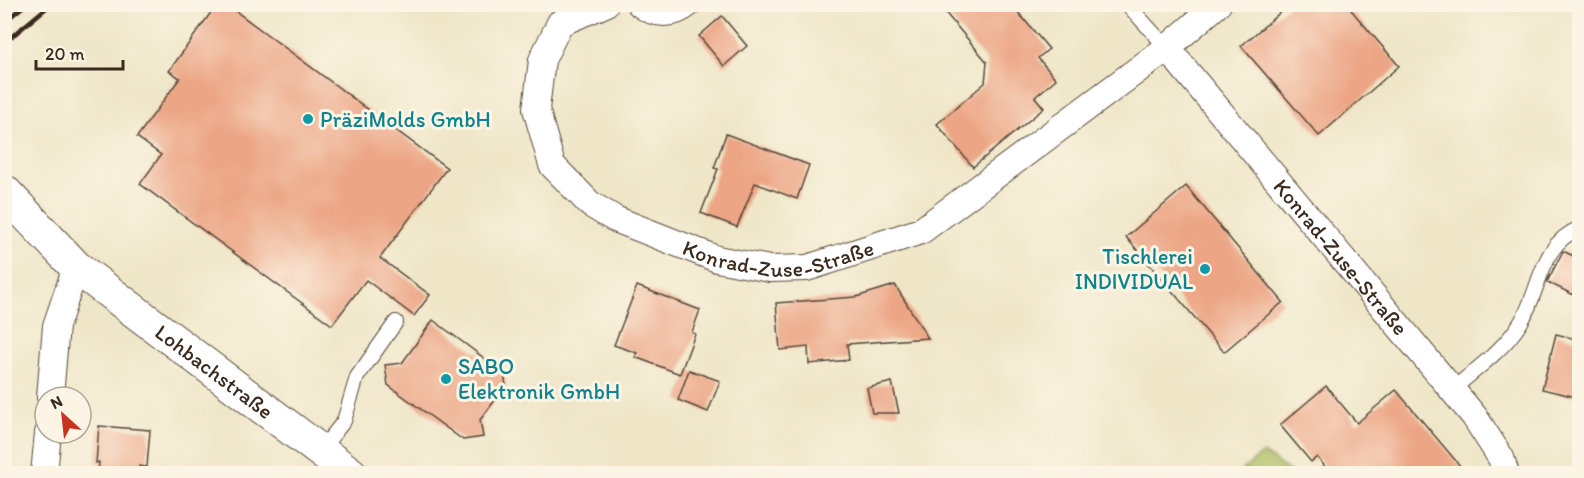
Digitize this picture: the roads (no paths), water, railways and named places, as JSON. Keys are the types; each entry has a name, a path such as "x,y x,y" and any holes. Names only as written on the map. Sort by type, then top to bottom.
{"street":[{"name":"Konrad-Zuse-Straße","path":"605,4 560,23 542,60 536,109 552,165 590,204 615,219 717,259 770,269 807,267 921,231 1167,48 1218,4"},
{"path":"640,4 653,12 664,14 676,12 688,4"},
{"name":"Konrad-Zuse-Straße","path":"1167,48 1474,416 1501,458 1506,474"},
{"name":"Lohbachstraße","path":"4,191 76,267 351,474"},
{"path":"51,385 56,326 76,267"},
{"path":"44,474 47,445"}],"lane":[{"name":"Konrad-Zuse-Straße","path":"1127,4 1167,48"},
{"path":"1452,390 1505,344 1522,321 1553,247 1568,233 1580,228"},
{"path":"321,450 344,422 357,377 396,322"}],"railway":[{"path":"4,22 26,4"},
{"path":"4,43 51,4"}],"place":[{"name":"PräziMolds GmbH","path":"308,119"},
{"name":"Tischlerei INDIVIDUAL","path":"1205,269"},
{"name":"SABO Elektronik GmbH","path":"446,379"}]}
